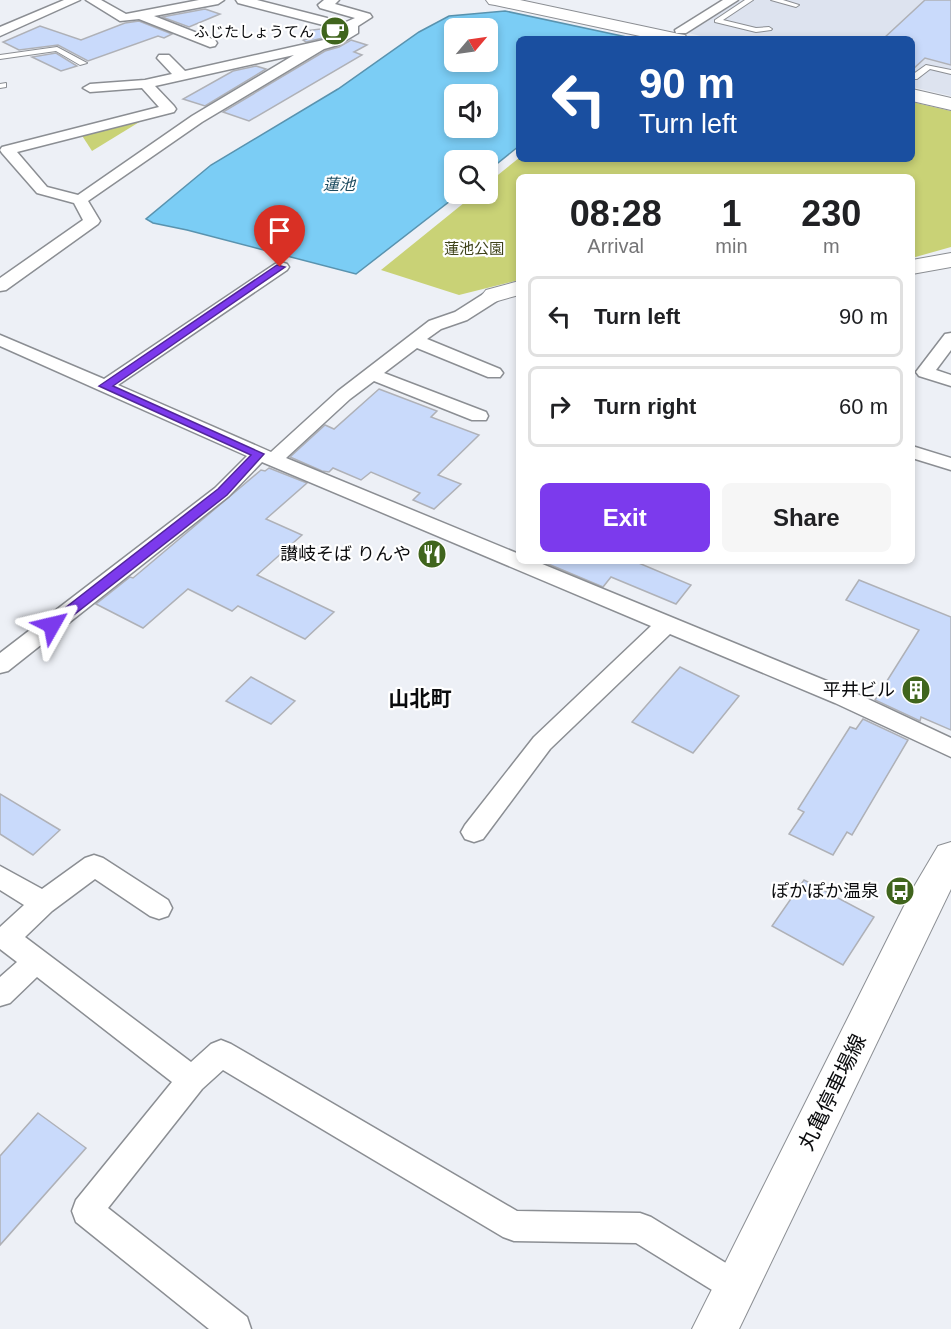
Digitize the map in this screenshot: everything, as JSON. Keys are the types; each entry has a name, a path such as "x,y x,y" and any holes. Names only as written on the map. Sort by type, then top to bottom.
{"street":[{"path":"0,32 74,0"},
{"path":"92,0 124,18 218,0"},
{"path":"242,0 323,21"},
{"path":"90,88 145,84 333,42 353,30 351,25 366,17 324,5 333,0"},
{"path":"495,0 680,34 732,0"},
{"path":"141,15 210,43"},
{"path":"80,200 197,118 319,46"},
{"path":"164,58 182,76"},
{"path":"145,84 169,109 197,118"},
{"path":"915,87 951,104"},
{"path":"0,286 92,221 80,200 42,190 4,148 169,109"},
{"path":"915,266 951,260"},
{"path":"105,386 280,267"},
{"path":"0,665 435,325 461,316 494,295 516,289"},
{"path":"951,338 925,372 951,381"},
{"path":"0,340 266,457 516,561"},
{"path":"416,341 494,373"},
{"path":"372,374 456,399 479,416"},
{"path":"915,453 951,464"},
{"path":"523,564 843,697 951,748"},
{"path":"474,832 542,743 667,624"},
{"name":"丸亀停車場線","path":"716,1329 925,901 951,856"},
{"path":"159,908 94,865 43,903 6,938 192,1080"},
{"path":"0,877 43,903"},
{"path":"0,994 36,961"},
{"path":"236,1329 87,1211 192,1080 220,1053 514,1226 640,1228 736,1287"}],"lane":[{"path":"750,0 717,21 756,30 769,29"},
{"path":"774,0 796,5"},
{"path":"0,57 57,49 83,63"},
{"path":"915,84 929,67 951,72"}],"shaded area":[{"path":"741,0 951,0 951,96 915,88 915,36 701,36 688,33"}],"green space":[{"name":"蓮池公園","path":"915,103 951,111 951,247 915,257 915,174 516,174 516,281 459,295 381,270 463,204 498,204 498,175 516,160 915,162"},
{"path":"137,120 141,121 92,151 81,134"}],"water":[{"name":"蓮池","path":"505,11 622,36 516,36 516,148 498,163 498,150 444,150 444,204 446,204 356,274 153,223 146,219 211,165 338,89 419,32 444,19 444,72 498,72 498,18 445,18 449,16"}],"building":[{"path":"925,0 951,0 951,65 925,58 915,67 915,36 886,36"},
{"path":"205,9 220,14 189,27 162,17"},
{"path":"139,21 172,34 164,38 158,36 88,61 58,45 19,50 3,42 40,26 81,40 125,23"},
{"path":"337,27 339,30 327,37 306,42 303,40 312,38 304,31"},
{"path":"351,40 367,45 354,52 362,55 249,121 223,112 325,51"},
{"path":"56,53 77,66 61,71 32,57"},
{"path":"256,66 266,69 205,106 183,99 233,71"},
{"path":"379,389 437,411 431,417 479,435 438,475 461,484 434,509 413,500 420,493 371,472 361,480 333,468 329,472 322,471 290,457 325,425 334,429"},
{"path":"269,468 307,483 266,519 302,535 257,575 334,612 305,639 238,606 232,611 188,589 143,628 96,604 130,577 133,578 261,470 265,471"},
{"path":"548,564 641,564 691,585 676,604 611,577 603,587"},
{"path":"859,580 951,617 951,730 921,717 920,721 875,700 919,630 846,600"},
{"path":"680,667 739,696 693,753 632,722"},
{"path":"251,677 295,701 271,724 226,701"},
{"path":"863,719 908,740 852,835 847,832 833,855 789,834 804,812 798,809 850,727 856,729"},
{"path":"0,794 60,830 33,855 0,834"},
{"path":"804,880 874,917 843,965 772,926"},
{"path":"38,1113 86,1148 0,1245 0,1156"}],"place":[{"name":"ふじたしょうてん","path":"335,31"},
{"name":"讃岐そば りんや","path":"432,554"},
{"name":"平井ビル","path":"916,690"},
{"name":"ぽかぽか温泉","path":"900,891"}],"district":[{"name":"山北町","path":"420,698"}],"route":[{"path":"52,625 222,492 259,454 105,386 280,267"}]}
